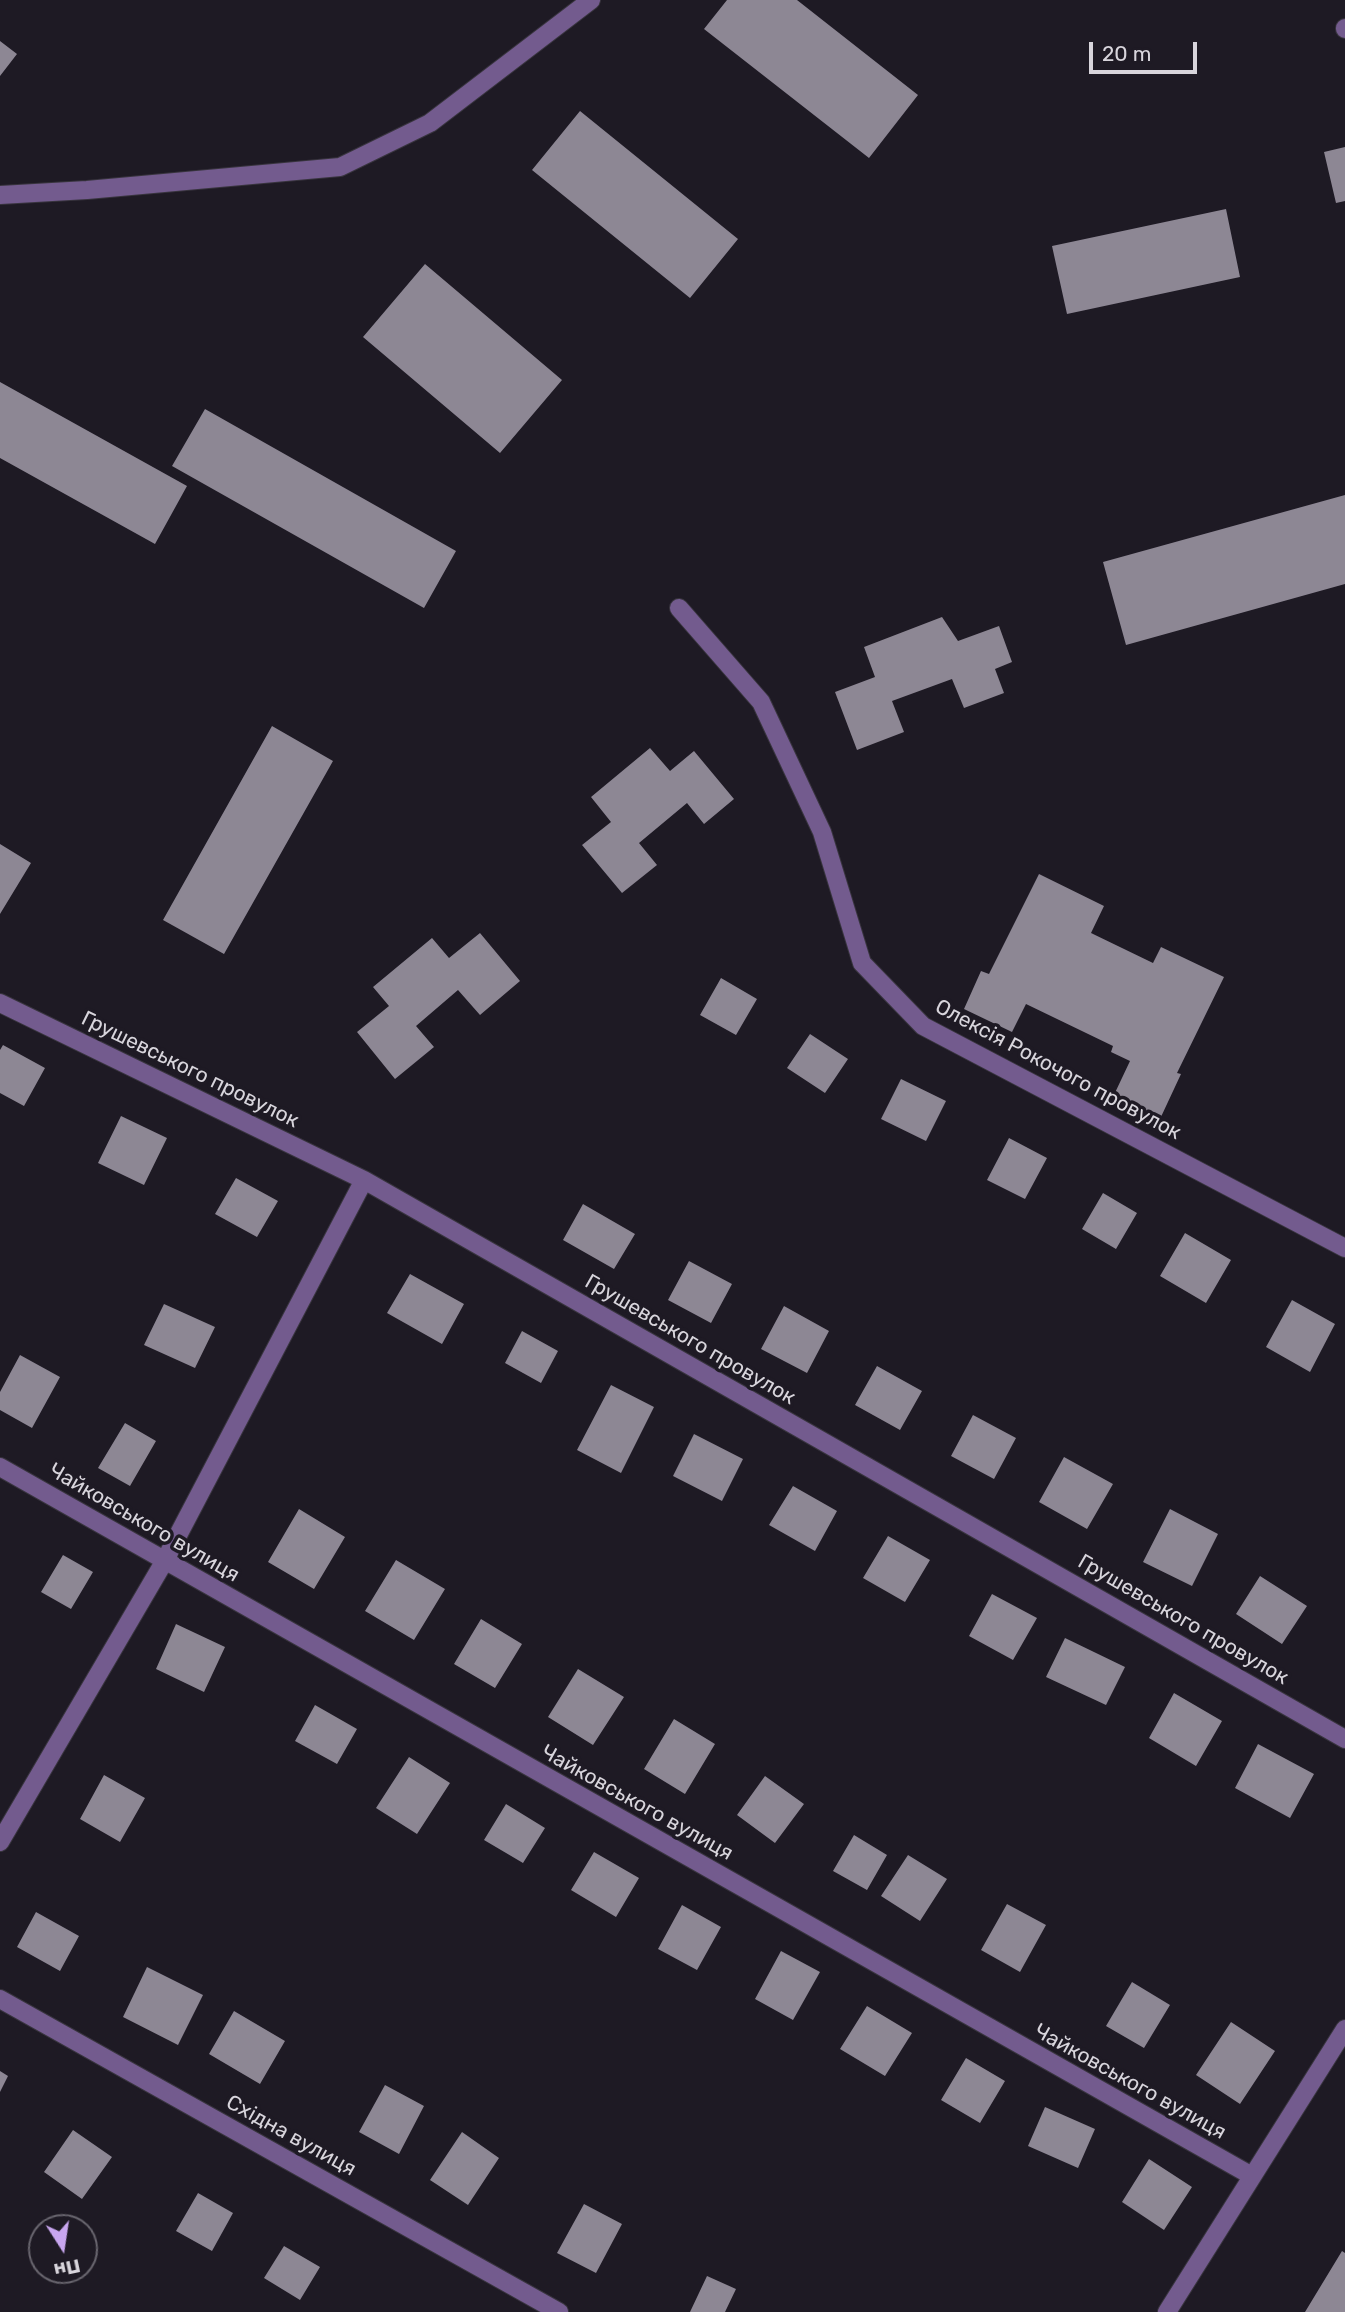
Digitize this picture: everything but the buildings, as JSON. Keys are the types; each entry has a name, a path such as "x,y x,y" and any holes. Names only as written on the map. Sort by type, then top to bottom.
{"street":[{"path":"0,195 87,190 340,167 430,123 591,0"},
{"name":"Олексія Рокочого провулок","path":"680,608 761,702 822,832 862,963 923,1026 1345,1248"},
{"name":"Грушевського провулок","path":"0,1003 364,1180 1345,1739"},
{"path":"0,1842 164,1562 364,1180"},
{"name":"Чайковського вулиця","path":"0,1467 1252,2176"},
{"name":"Східна вулиця","path":"0,1999 559,2312"},
{"path":"1167,2312 1345,2029"}]}
